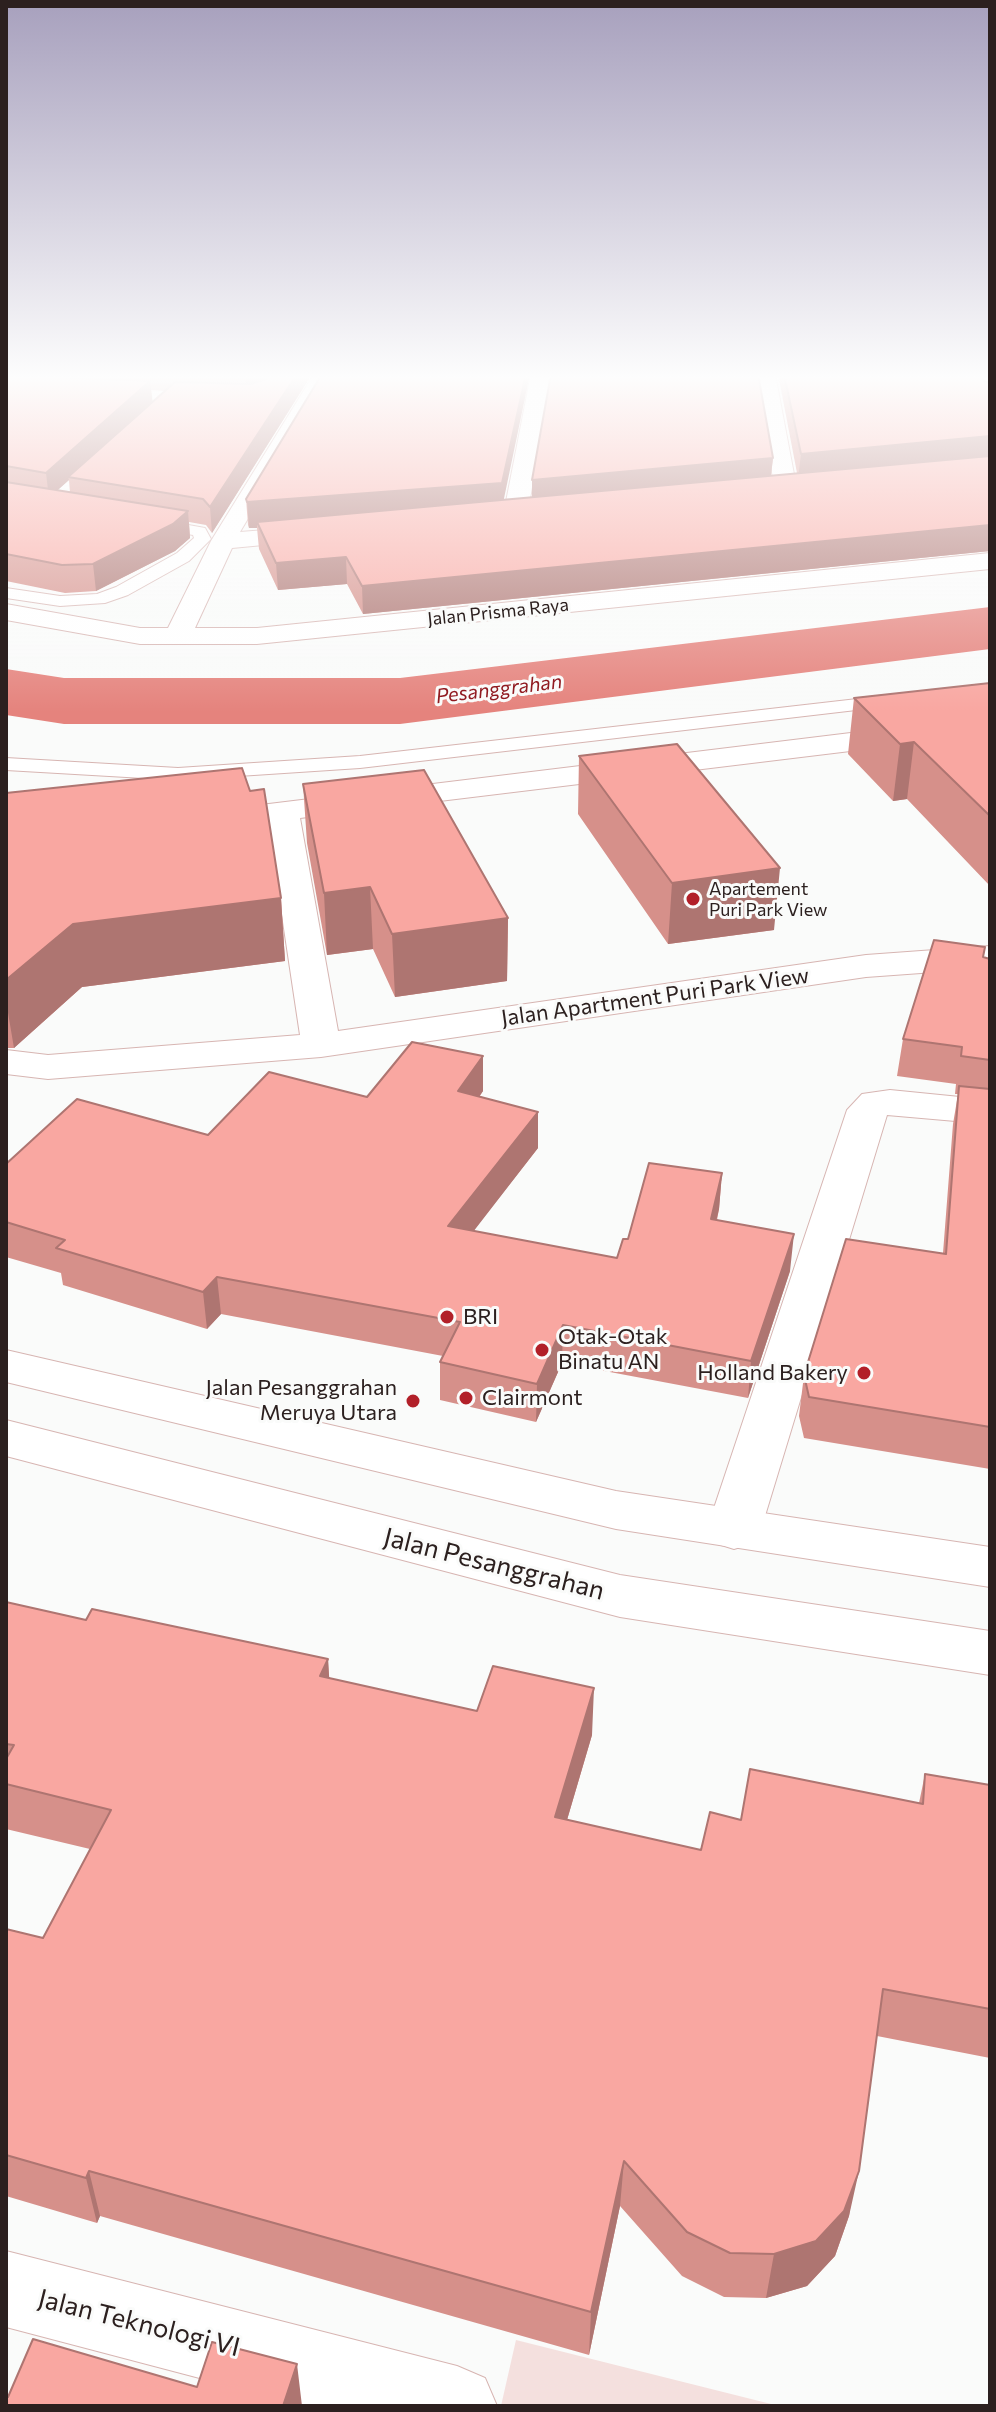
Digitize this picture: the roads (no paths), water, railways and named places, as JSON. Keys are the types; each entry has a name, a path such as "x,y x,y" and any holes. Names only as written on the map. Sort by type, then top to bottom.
{"street":[{"path":"177,637 211,536 245,487"},
{"path":"514,487 507,517 545,514"},
{"path":"756,493 794,490 793,487"},
{"path":"211,536 346,531"},
{"name":"Jalan Prisma Raya","path":"6,612 102,631 177,637 257,636 990,561"},
{"path":"175,823 990,725"},
{"path":"282,811 321,1045"},
{"name":"Jalan Apartment Puri Park View","path":"6,1062 48,1067 321,1045 866,966 990,957"},
{"path":"734,1529 868,1110 876,1103 890,1102 990,1112"},
{"path":"6,1366 553,1497 734,1529 990,1567"},
{"name":"Jalan Pesanggrahan","path":"6,1438 620,1596 990,1653"},
{"name":"Jalan Teknologi VI","path":"6,2289 445,2404"}],"lane":[{"path":"126,519 211,536"},
{"path":"6,593 60,601 99,599 122,591 183,557 211,536"},
{"path":"6,764 178,774 360,762 911,698"}],"waterway":[{"name":"Pesanggrahan","path":"6,692 64,701 400,701 990,628"}],"place":[{"name":"Apartement Puri Park View","path":"693,899"},
{"name":"BRI","path":"447,1317"},
{"name":"Otak-Otak Binatu AN","path":"542,1350"},
{"name":"Holland Bakery","path":"864,1373"},
{"name":"Clairmont","path":"466,1398"},
{"name":"Jalan Pesanggrahan Meruya Utara","path":"413,1401"}]}
